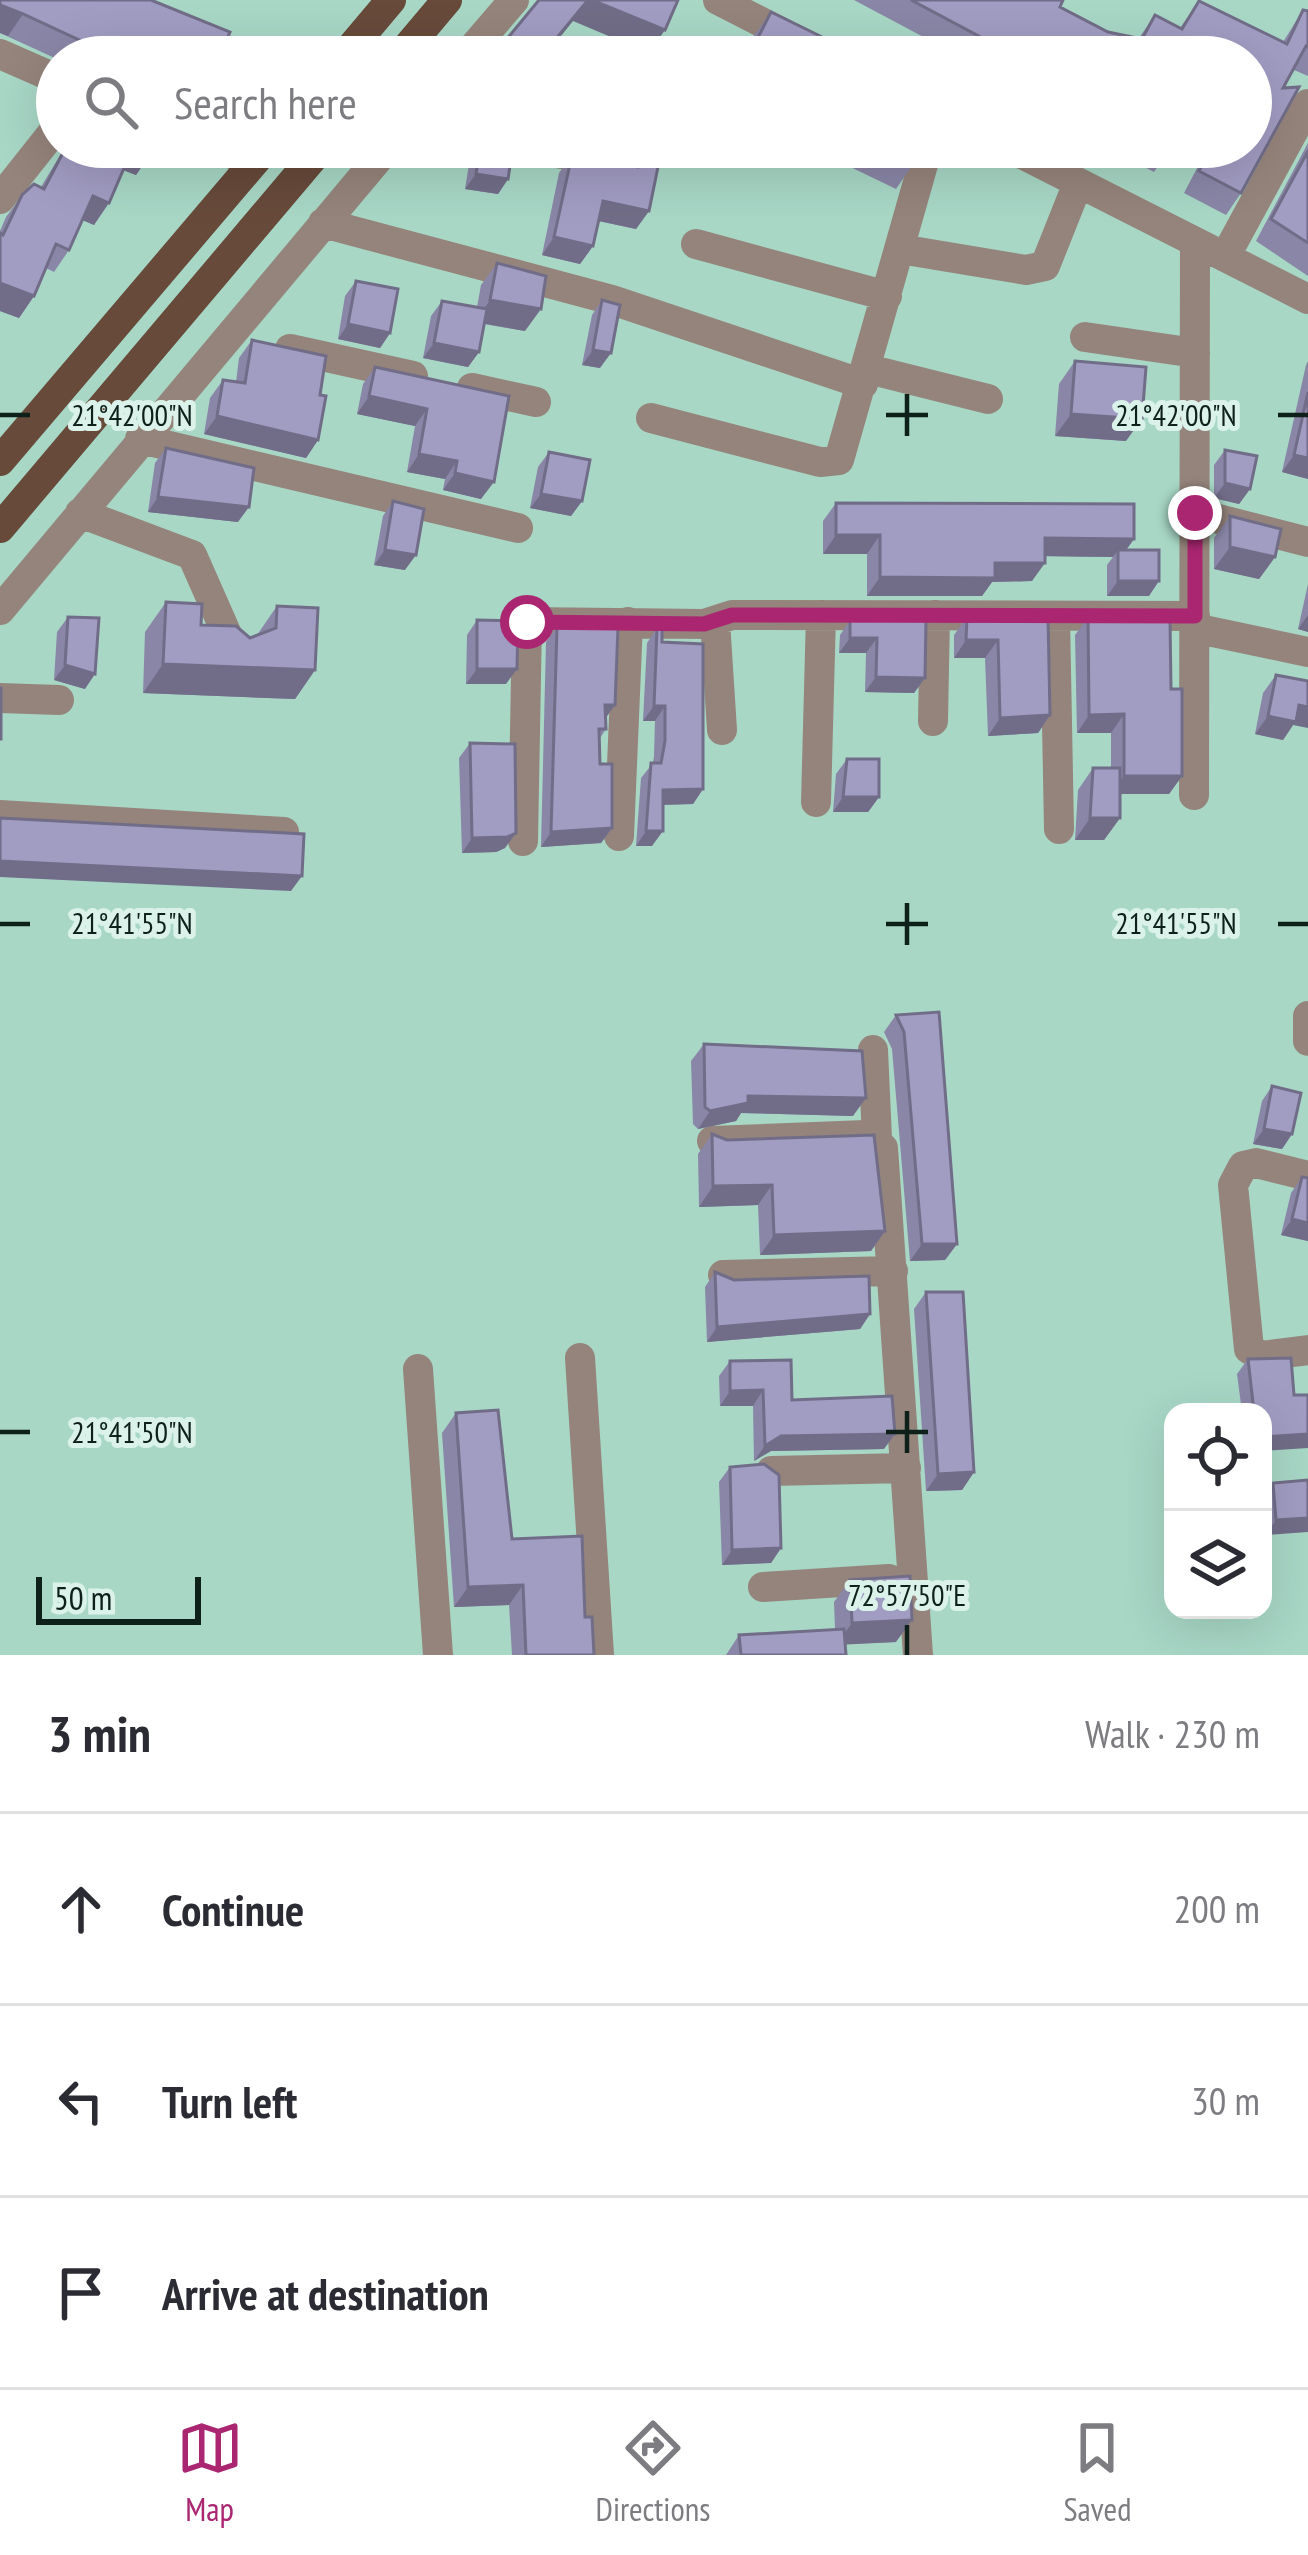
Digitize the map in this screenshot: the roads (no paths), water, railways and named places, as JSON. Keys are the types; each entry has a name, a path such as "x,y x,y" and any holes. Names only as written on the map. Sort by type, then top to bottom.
{"main road":[{"path":"361,36 391,0"},
{"path":"417,36 447,0"},
{"path":"0,461 249,168"},
{"path":"0,528 304,168"}],"street":[{"path":"483,36 514,0"},
{"path":"718,0 789,36"},
{"path":"0,54 36,70"},
{"path":"1225,257 1308,104"},
{"path":"0,200 36,155"},
{"path":"0,610 370,168"},
{"path":"651,418 831,462 846,452 922,168"},
{"path":"1049,168 1308,299"},
{"path":"900,249 1026,270 1046,266 1078,183"},
{"path":"323,223 612,300 866,376 988,399"},
{"path":"1194,794 1196,242"},
{"path":"696,244 887,296"},
{"path":"227,335 536,402"},
{"path":"1085,338 1195,353"},
{"path":"140,439 518,528"},
{"path":"80,513 192,555 232,648"},
{"path":"1195,513 1308,542"},
{"path":"816,802 821,615"},
{"path":"933,721 934,615"},
{"path":"1055,616 1059,829"},
{"path":"523,841 524,625 531,620 1055,616 1194,622 1308,652"},
{"path":"715,621 722,730"},
{"path":"619,836 628,622"},
{"path":"0,698 59,700"},
{"path":"0,815 284,832"},
{"path":"1308,1016 1308,1041"},
{"path":"873,1050 878,1139 885,1158 918,1655"},
{"path":"712,1141 866,1135 878,1139"},
{"path":"1308,1176 1256,1163 1243,1166 1233,1185 1250,1349 1262,1356 1307,1350 1308,1372"},
{"path":"723,1275 893,1271"},
{"path":"580,1358 599,1655"},
{"path":"418,1369 438,1655"},
{"path":"771,1471 906,1468"},
{"path":"764,1587 913,1578"}]}
